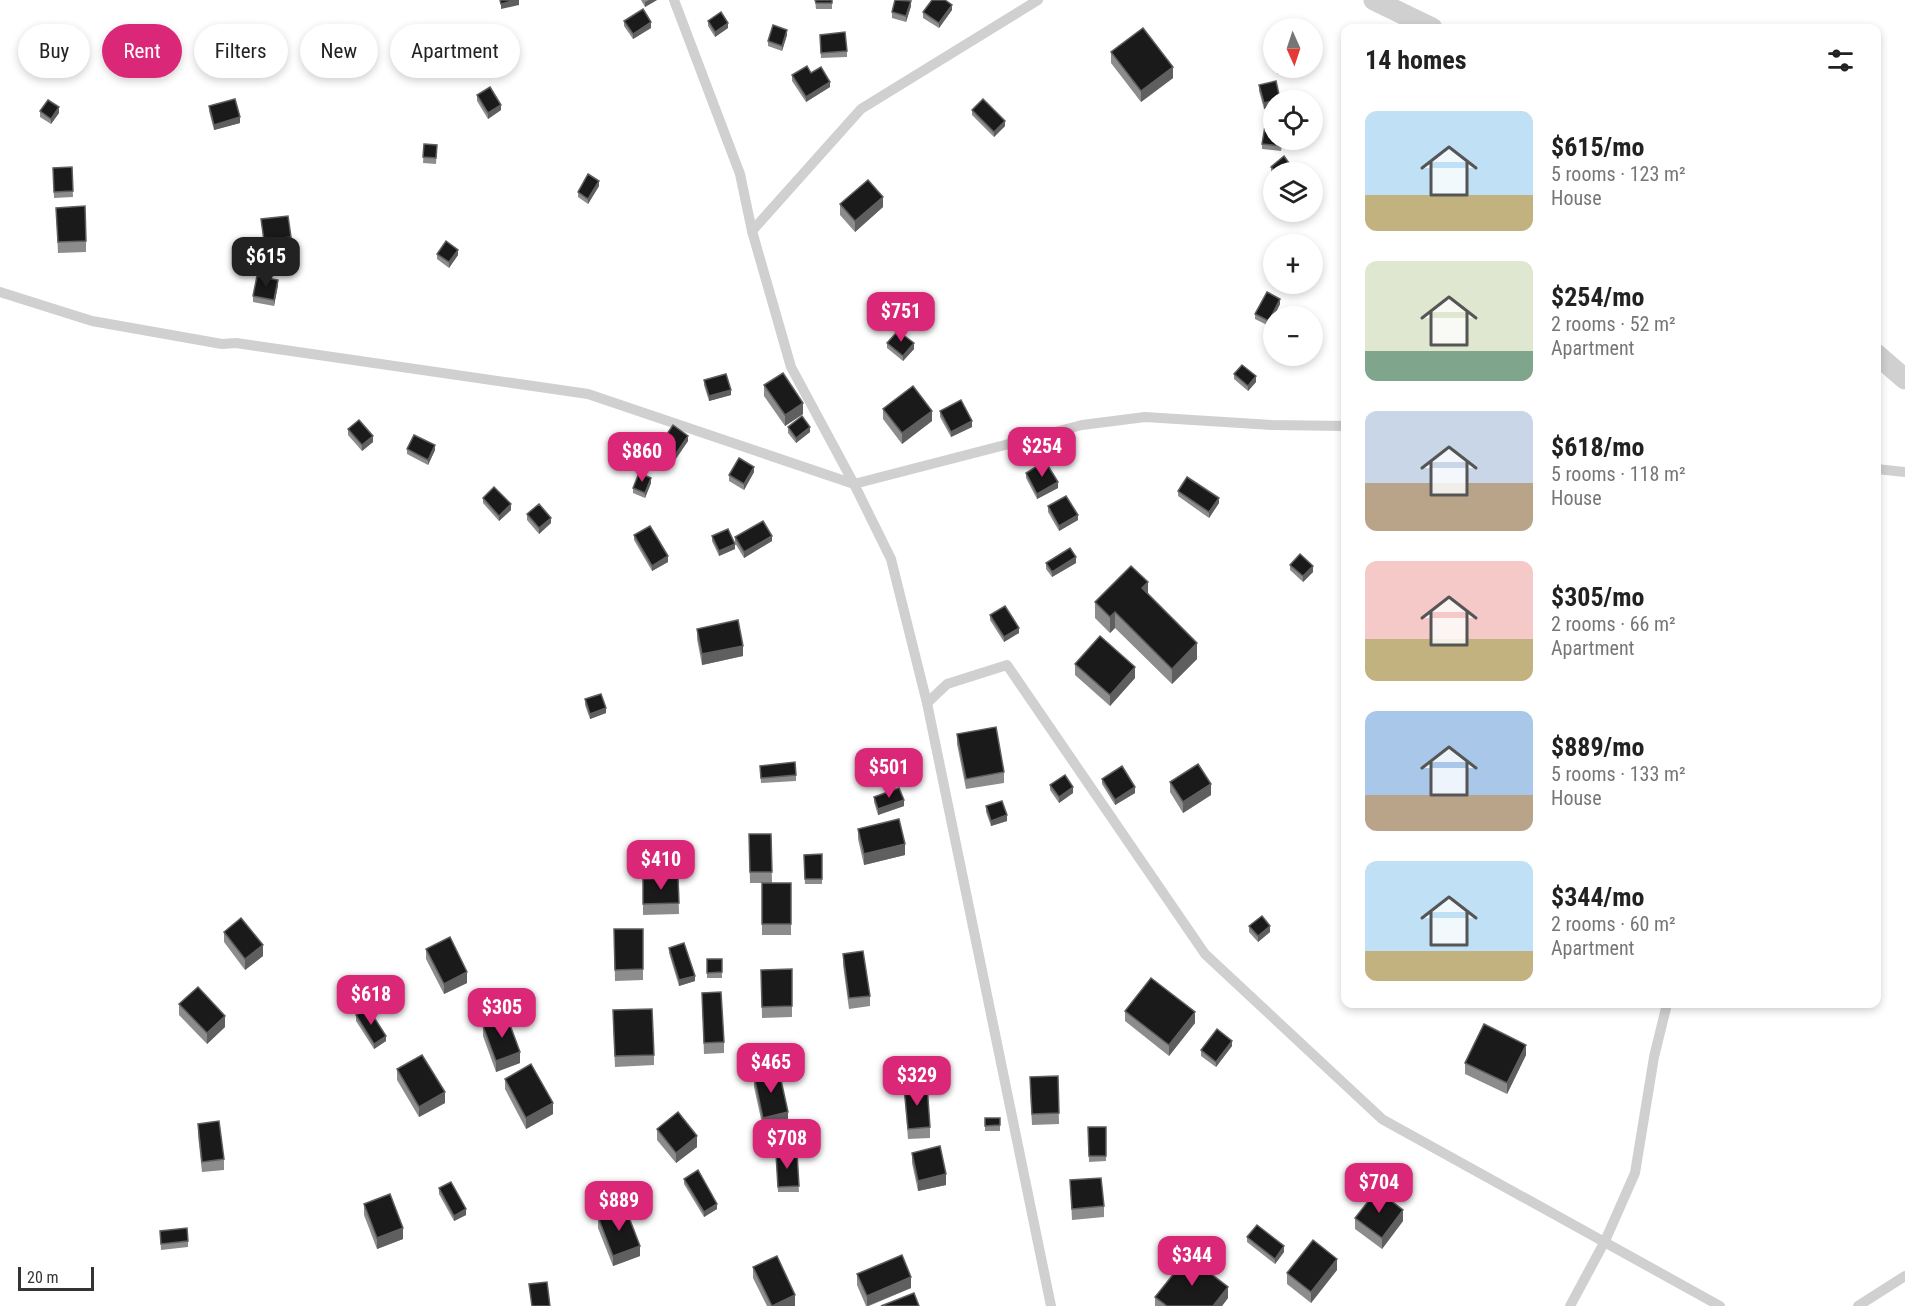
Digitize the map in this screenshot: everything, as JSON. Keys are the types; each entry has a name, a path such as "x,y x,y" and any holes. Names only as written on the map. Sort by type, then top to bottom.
{"street":[{"path":"1374,0 1424,24"},
{"path":"1881,358 1905,379"}],"lane":[{"path":"674,0 740,174 752,231 791,367 854,484 891,559 927,703 1051,1306"},
{"path":"752,231 861,109 1038,0"},
{"path":"0,292 92,321 186,338 588,394 854,484 1082,425 1145,417 1272,425 1341,426"},
{"path":"1881,470 1905,472"},
{"path":"927,703 947,684 1006,665 1206,954 1382,1119 1720,1306"},
{"path":"1570,1306 1605,1241 1635,1173 1654,1057 1666,1008"},
{"path":"1858,1306 1905,1276"}],"building":[{"path":"500,0 516,0 501,4"},
{"path":"815,0 832,0 832,3 816,3"},
{"path":"895,0 911,1 906,16 892,12"},
{"path":"932,0 945,0 952,5 939,23 923,12"},
{"path":"643,9 651,22 633,34 624,21"},
{"path":"721,12 728,23 715,32 708,21"},
{"path":"773,25 787,30 782,46 768,41"},
{"path":"1143,28 1173,67 1141,91 1111,52"},
{"path":"845,32 847,51 821,53 820,35"},
{"path":"807,66 811,73 821,67 830,82 806,97 792,75"},
{"path":"1276,81 1278,90 1263,90 1263,99 1259,85"},
{"path":"490,87 501,105 488,113 477,95"},
{"path":"235,99 240,117 214,125 209,106"},
{"path":"983,99 1005,121 994,132 972,110"},
{"path":"48,100 59,107 51,119 40,111"},
{"path":"424,144 437,145 436,158 423,157"},
{"path":"1284,156 1288,162 1277,162"},
{"path":"72,167 73,191 54,192 53,168"},
{"path":"588,174 599,181 588,199 578,192"},
{"path":"868,180 883,197 855,221 840,204"},
{"path":"85,206 86,241 58,242 56,208"},
{"path":"288,216 291,237 264,240 261,219"},
{"path":"446,241 458,250 449,262 437,254"},
{"path":"257,276 278,280 274,300 253,296"},
{"path":"1266,294 1280,299 1276,306 1263,306 1263,318 1255,314"},
{"path":"898,331 914,343 903,356 887,343"},
{"path":"1242,365 1256,376 1248,386 1234,374"},
{"path":"783,373 803,403 785,415 764,385"},
{"path":"726,374 731,390 709,396 704,380"},
{"path":"913,386 932,411 902,433 883,409"},
{"path":"961,400 972,421 951,432 940,411"},
{"path":"802,416 810,427 796,438 788,427"},
{"path":"359,420 373,436 362,445 348,429"},
{"path":"673,425 688,436 675,455 660,444"},
{"path":"414,435 435,445 428,460 407,449"},
{"path":"739,458 754,467 744,484 729,475"},
{"path":"1045,461 1058,482 1037,494 1026,473"},
{"path":"639,473 651,478 645,493 633,488"},
{"path":"1187,477 1219,498 1209,512 1178,491"},
{"path":"494,487 511,504 499,516 483,498"},
{"path":"1066,496 1078,515 1059,526 1048,506"},
{"path":"539,504 551,518 539,528 527,514"},
{"path":"763,521 772,536 744,552 735,537"},
{"path":"650,526 668,556 652,566 634,535"},
{"path":"728,529 735,544 719,551 712,536"},
{"path":"1070,548 1076,557 1052,572 1046,563"},
{"path":"1300,554 1313,566 1303,576 1290,565"},
{"path":"1131,566 1148,582 1142,588 1197,643 1172,669 1115,612 1110,617 1095,602"},
{"path":"1005,606 1019,628 1004,637 990,615"},
{"path":"738,620 743,646 702,654 697,629"},
{"path":"1100,636 1135,667 1110,695 1075,664"},
{"path":"601,694 606,708 590,714 585,699"},
{"path":"996,727 1004,772 966,779 957,734"},
{"path":"795,762 796,775 761,778 760,766"},
{"path":"1198,764 1211,784 1183,802 1170,782"},
{"path":"1122,766 1135,787 1115,800 1102,779"},
{"path":"1065,775 1073,787 1059,797 1050,785"},
{"path":"899,788 904,800 878,809 874,797"},
{"path":"1002,801 1007,815 991,821 986,806"},
{"path":"899,819 905,844 864,854 858,829"},
{"path":"749,834 771,834 772,872 750,872"},
{"path":"822,854 822,879 805,879 804,855"},
{"path":"678,878 679,903 643,904 643,879"},
{"path":"762,883 791,883 791,924 762,924"},
{"path":"1262,916 1270,926 1258,936 1249,926"},
{"path":"241,918 263,945 245,959 224,932"},
{"path":"614,929 643,929 643,969 615,970"},
{"path":"450,937 467,972 444,984 426,949"},
{"path":"684,943 695,976 679,980 669,948"},
{"path":"863,951 870,996 849,998 843,954"},
{"path":"707,959 722,959 722,972 707,973"},
{"path":"792,969 792,1006 762,1007 761,970"},
{"path":"1151,978 1195,1012 1169,1045 1125,1011"},
{"path":"198,987 225,1016 207,1033 179,1004"},
{"path":"721,992 724,1042 704,1043 702,993"},
{"path":"368,1008 386,1036 374,1044 356,1015"},
{"path":"652,1009 654,1055 615,1056 613,1010"},
{"path":"507,1017 520,1052 496,1061 483,1026"},
{"path":"1484,1024 1526,1045 1507,1083 1465,1063"},
{"path":"1217,1029 1232,1041 1216,1062 1201,1050"},
{"path":"422,1055 445,1092 419,1107 397,1069"},
{"path":"531,1064 553,1103 526,1118 505,1079"},
{"path":"779,1071 788,1112 763,1118 754,1076"},
{"path":"1058,1076 1059,1113 1032,1114 1030,1077"},
{"path":"927,1085 930,1127 908,1129 904,1087"},
{"path":"678,1112 697,1136 676,1153 657,1129"},
{"path":"985,1118 1000,1118 1000,1125 985,1126"},
{"path":"219,1121 224,1159 202,1162 198,1124"},
{"path":"1088,1127 1106,1127 1106,1156 1089,1156"},
{"path":"940,1146 946,1174 918,1181 912,1153"},
{"path":"797,1153 799,1186 778,1187 776,1154"},
{"path":"698,1170 717,1204 704,1212 684,1179"},
{"path":"1101,1178 1104,1206 1072,1209 1070,1180"},
{"path":"451,1182 466,1209 454,1216 439,1188"},
{"path":"1377,1190 1403,1210 1382,1238 1355,1218"},
{"path":"390,1194 403,1228 377,1238 364,1204"},
{"path":"625,1207 640,1246 613,1256 598,1217"},
{"path":"1257,1225 1284,1246 1275,1259 1247,1237"},
{"path":"187,1228 188,1241 161,1244 160,1231"},
{"path":"1313,1240 1337,1259 1311,1292 1287,1273"},
{"path":"902,1255 911,1277 867,1296 857,1274"},
{"path":"777,1256 795,1295 772,1306 753,1267"},
{"path":"1188,1256 1228,1287 1213,1306 1167,1306 1155,1297"},
{"path":"547,1282 550,1306 532,1306 529,1284"},
{"path":"914,1293 919,1306 881,1306"}]}
